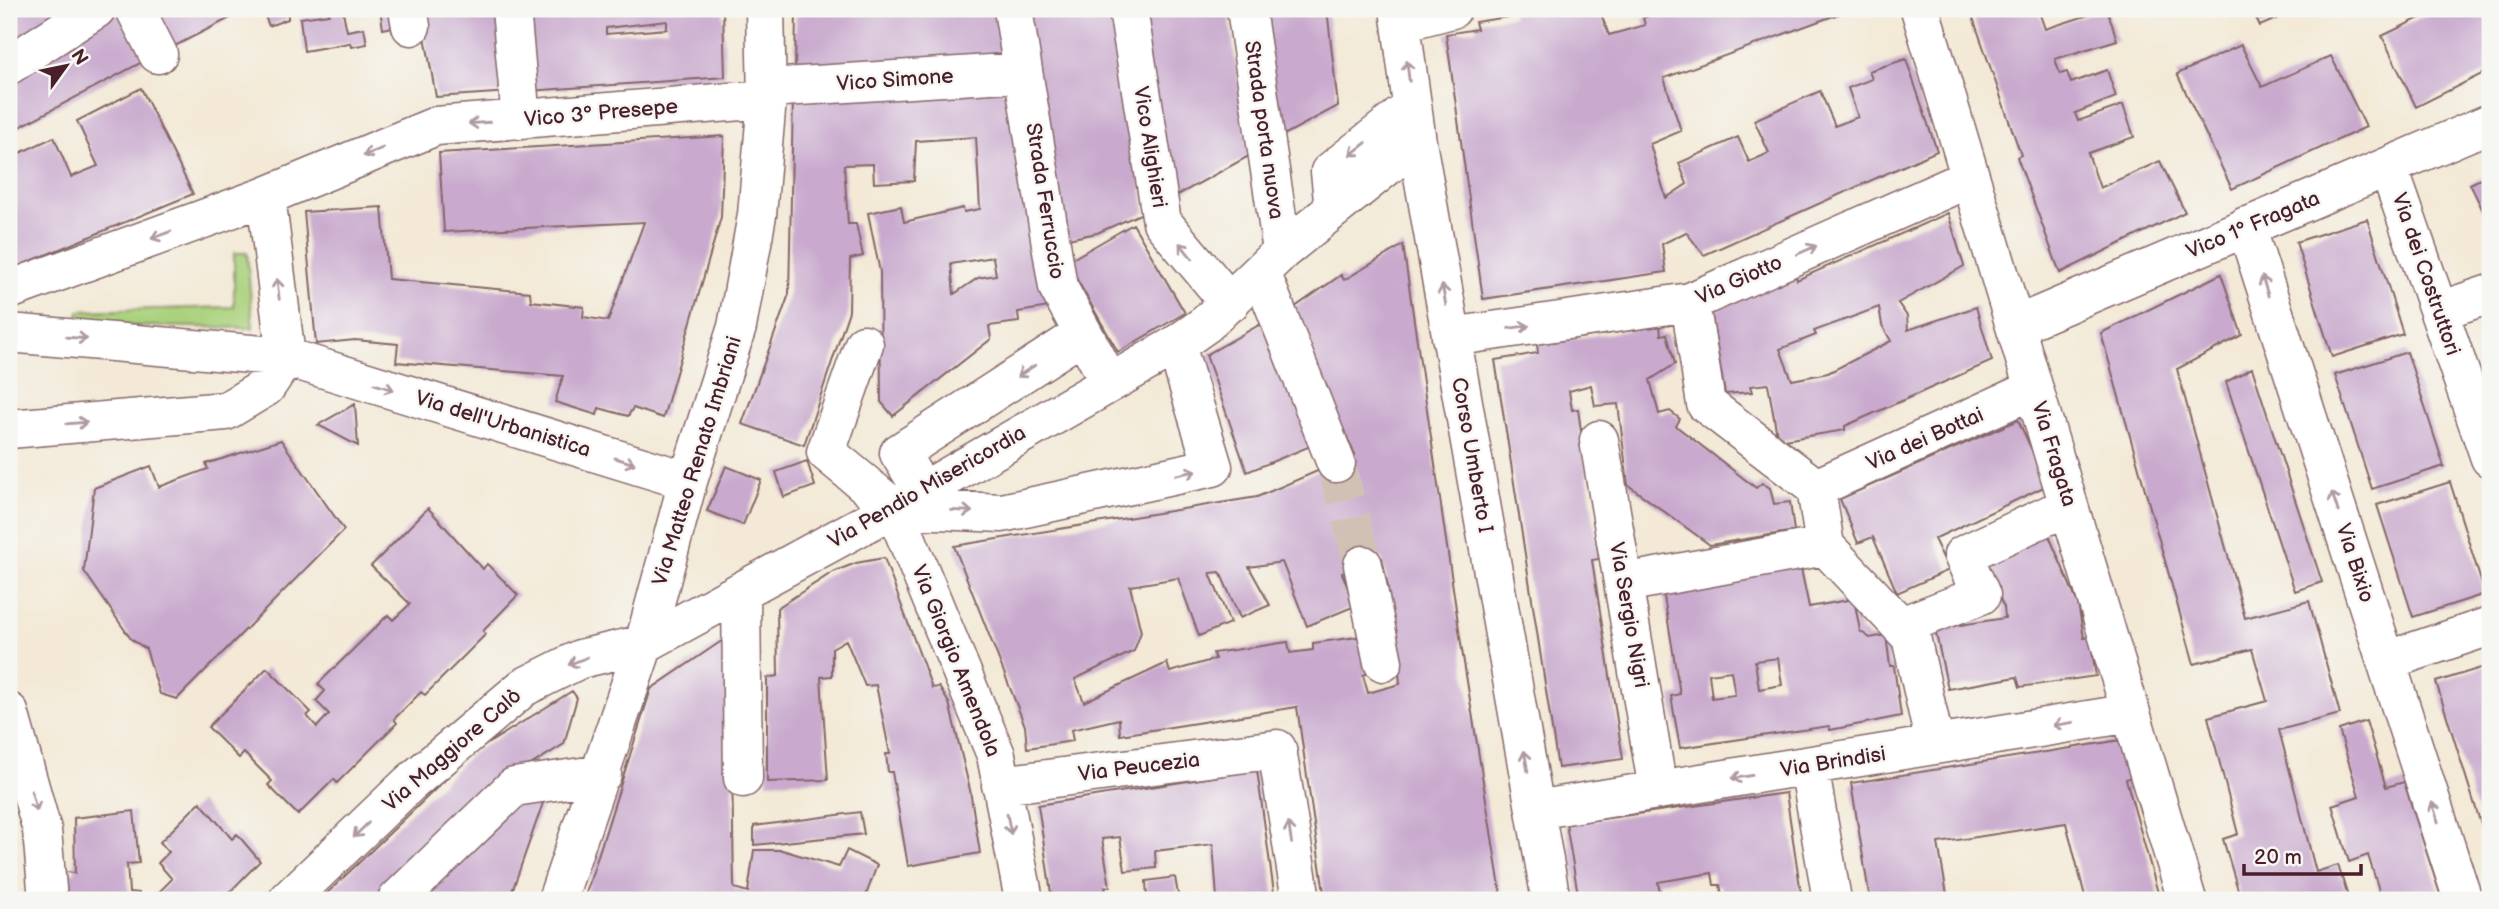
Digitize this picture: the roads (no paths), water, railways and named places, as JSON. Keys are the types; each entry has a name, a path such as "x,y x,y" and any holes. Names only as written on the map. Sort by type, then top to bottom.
{"street":[{"path":"9,65 96,9"},
{"path":"135,9 158,54"},
{"path":"511,9 521,120"},
{"name":"Via Matteo Renato Imbriani","path":"557,900 644,644 688,481 737,327 757,215 767,94 765,9"},
{"name":"Strada Ferruccio","path":"1013,9 1058,287 1109,381"},
{"name":"Vico Alighieri","path":"1128,9 1162,222 1204,324"},
{"name":"Strada porta nuova","path":"1246,9 1271,261 1336,463"},
{"path":"1401,15 1452,9"},
{"name":"Via Fragata","path":"1920,9 2187,900"},
{"name":"Corso Umberto I","path":"1401,15 1415,125 1550,900"},
{"name":"Vico Simone","path":"767,94 1023,72"},
{"name":"Vico 3º Presepe","path":"9,290 266,196 436,126 521,120 767,94"},
{"name":"Vico 1º Fragata","path":"2015,326 2246,226 2389,169 2490,123"},
{"name":"Via Pendio Misericordia","path":"644,644 909,499 1204,324 1271,261 1334,209 1415,125"},
{"name":"Via dei Costruttori","path":"2389,169 2489,449"},
{"name":"Via Giotto","path":"1451,337 1690,302 1970,178"},
{"path":"9,429 226,411 302,362 266,196"},
{"name":"Via Bixio","path":"2246,226 2463,900"},
{"path":"2439,311 2490,294"},
{"path":"1690,302 1706,404 1816,488 1825,546 1912,637 1935,745"},
{"path":"864,344 826,452 909,499 1002,513 1213,467 1204,324"},
{"name":"Via dell'Urbanistica","path":"9,332 302,362 688,481"},
{"name":"Via Giorgio Amendola","path":"1024,900 996,755 909,499 899,453 1083,334"},
{"name":"Via dei Bottai","path":"1816,488 2034,389"},
{"name":"Via Sergio Nigri","path":"1599,440 1658,790"},
{"path":"1901,626 1981,595 1963,555 2051,514"},
{"path":"1624,583 1825,546"},
{"path":"1363,565 1383,662"},
{"path":"741,591 743,778"},
{"path":"2386,661 2490,626"},
{"name":"Via Maggiore Calò","path":"288,900 409,784 524,687 580,659 644,644"},
{"path":"9,712 43,830 48,900"},
{"name":"Via Brindisi","path":"1535,810 2131,713"},
{"name":"Via Peucezia","path":"1001,785 1277,748 1301,900"},
{"path":"1809,766 1832,900"},
{"path":"402,899 514,787 601,775"}],"tunnel":[{"path":"1336,463 1363,565"}]}
